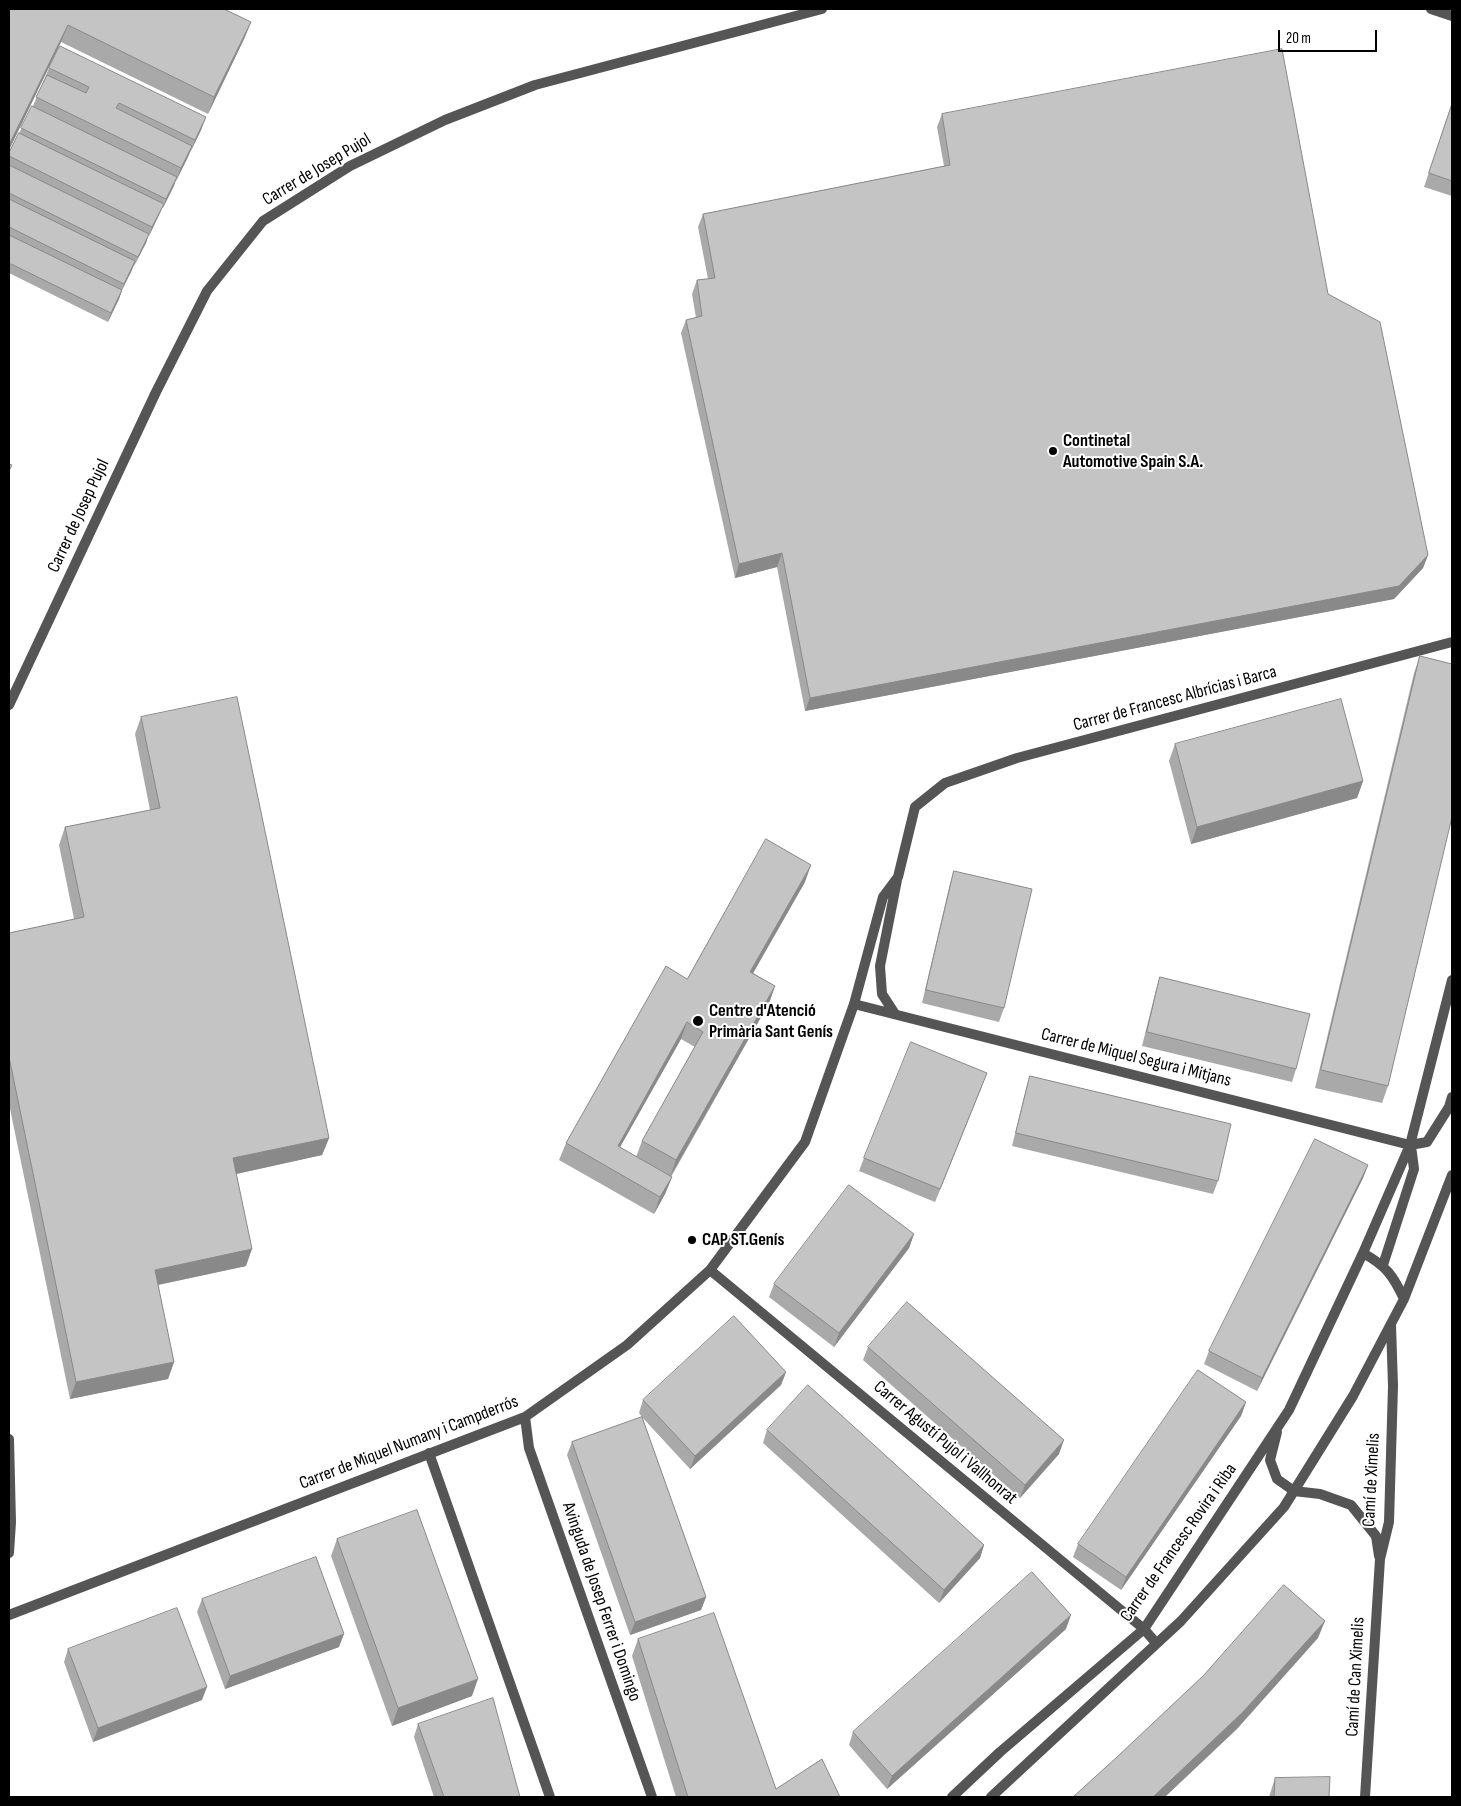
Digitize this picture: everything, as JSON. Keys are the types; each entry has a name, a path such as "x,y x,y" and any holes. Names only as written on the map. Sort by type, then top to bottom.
{"street":[{"name":"Carrer de Josep Pujol","path":"9,705 156,392 207,291 263,221 350,166 445,120 535,85 822,9"},
{"path":"1431,9 1452,16"},
{"name":"Carrer de Francesc Albrícias i Barca","path":"915,808 945,783 1017,758 1452,642"},
{"name":"Carrer de Miquel Numany i Campderrós","path":"895,1014 882,994 880,966 898,877 915,808"},
{"name":"Carrer de Miquel Numany i Campderrós","path":"9,1615 524,1417 628,1345 710,1270 805,1142 854,1004 883,897 898,877"},
{"name":"Carrer de Francesc Rovira i Riba","path":"952,1797 1000,1752 1144,1628 1289,1410 1363,1253 1410,1145 1452,980"},
{"name":"Carrer de Miquel Segura i Mitjans","path":"854,1004 1410,1145"},
{"path":"1410,1145 1426,1142 1449,1106 1452,1097"},
{"name":"Carrer de Francesc Rovira i Riba","path":"1383,1265 1414,1168 1410,1145"},
{"path":"991,1797 1181,1621 1284,1507 1354,1396 1404,1299 1452,1175"},
{"path":"1363,1253 1383,1265 1396,1281 1404,1299"},
{"name":"Carrer Agustí Pujol i Vallhonrat","path":"710,1270 1144,1628 1156,1643"},
{"name":"Camí de Ximelis","path":"1380,1559 1389,1522 1393,1386 1391,1322"},
{"name":"Avinguda de Josep Ferrer i Domingo","path":"524,1417 530,1448 652,1797"},
{"path":"1279,1425 1270,1460 1277,1479 1294,1491"},
{"path":"9,1439 11,1522 9,1553"},
{"path":"429,1454 550,1797"},
{"name":"Camí de Ximelis","path":"1294,1491 1320,1494 1350,1506 1376,1536 1380,1559"},
{"name":"Camí de Can Ximelis","path":"1365,1797 1380,1559"}],"building":[{"path":"9,9 224,9 251,22 214,97 68,25 9,145"},
{"path":"60,46 206,117 195,140 119,103 116,108 192,146 181,168 36,97 47,75 86,93 89,87 49,68"},
{"name":"Continetal Automotive Spain S.A.","path":"1282,49 1328,294 1380,322 1428,555 1399,586 810,698 782,553 739,564 686,320 702,316 697,280 715,278 703,214 950,165 942,114"},
{"path":"1452,104 1452,181 1429,173"},
{"path":"32,106 177,177 166,199 21,128"},
{"path":"19,133 164,204 152,227 9,156"},
{"path":"9,165 149,234 138,257 9,193"},
{"path":"9,199 135,261 124,284 9,227"},
{"path":"9,235 122,290 111,313 9,263"},
{"path":"1420,656 1452,664 1452,817 1388,1086 1321,1070"},
{"path":"237,697 329,1138 233,1158 252,1249 155,1270 174,1362 76,1382 9,1057 9,933 84,917 65,827 160,808 141,717"},
{"path":"1341,699 1363,781 1197,827 1175,744"},
{"name":"Centre d'Atenció Primària Sant Genís","path":"766,839 811,865 750,972 775,986 676,1160 642,1141 703,1032 687,1022 618,1146 672,1177 660,1197 566,1143 666,966 687,979"},
{"path":"954,871 1032,889 1004,1008 926,990"},
{"path":"1160,977 1310,1014 1296,1069 1147,1032"},
{"path":"911,1042 987,1073 940,1189 864,1158"},
{"path":"1030,1076 1231,1124 1218,1181 1016,1133"},
{"path":"1315,1139 1368,1165 1262,1378 1209,1351"},
{"path":"849,1185 914,1234 839,1333 774,1284"},
{"path":"907,1302 1064,1440 1025,1485 868,1347"},
{"path":"734,1316 786,1372 695,1456 643,1400"},
{"path":"1198,1370 1246,1402 1126,1577 1078,1544"},
{"path":"808,1385 984,1545 944,1590 767,1430"},
{"path":"642,1417 706,1597 635,1622 572,1442"},
{"path":"417,1510 478,1679 398,1708 337,1539"},
{"path":"316,1557 344,1634 230,1676 202,1599"},
{"path":"1032,1572 1071,1615 892,1776 853,1732"},
{"path":"1284,1585 1325,1621 1243,1712 1153,1797 1073,1797 1203,1676"},
{"path":"177,1608 207,1687 98,1728 68,1649"},
{"path":"714,1613 776,1789 822,1759 840,1797 688,1797 638,1639"},
{"path":"493,1698 520,1797 444,1797 418,1724"},
{"path":"1330,1777 1329,1797 1274,1797 1275,1778"}],"place":[{"name":"Continetal Automotive Spain S.A.","path":"1053,451"},
{"name":"Centre d'Atenció Primària Sant Genís","path":"698,1021"},
{"name":"CAP ST.Genís","path":"692,1240"}]}
